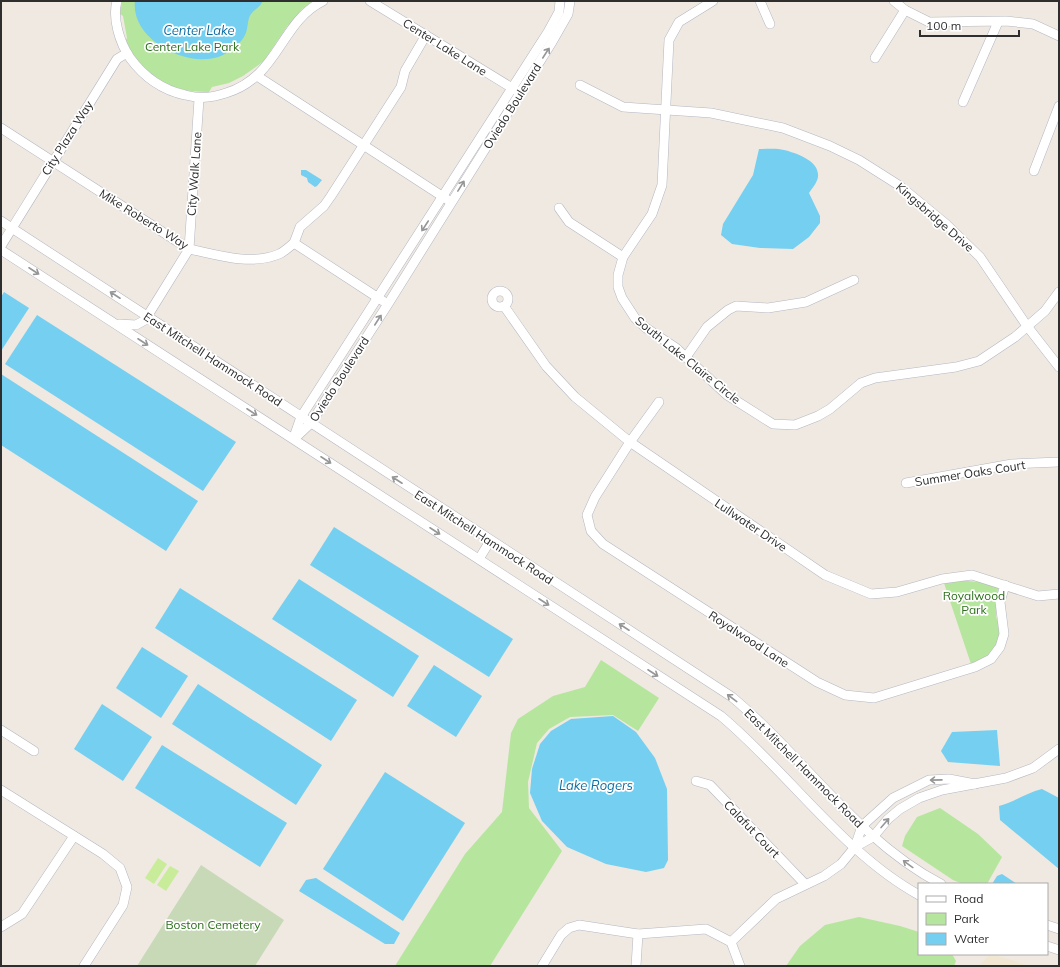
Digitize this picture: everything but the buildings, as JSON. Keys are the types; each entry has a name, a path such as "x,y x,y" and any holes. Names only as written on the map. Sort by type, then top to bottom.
{"street":[{"path":"117,1 114,11 118,30 127,53 135,65 159,85 179,94 199,98 235,90 257,76 273,58 308,9 323,1"},
{"name":"Center Lake Lane","path":"370,1 516,91"},
{"name":"Oviedo Boulevard","path":"516,91 559,12 560,1"},
{"name":"Oviedo Boulevard","path":"294,439 301,417 379,298 447,199 516,91 568,14 570,1"},
{"name":"South Lake Claire Circle","path":"713,1 680,22 669,40 667,110 662,185 652,214 623,257 618,275 618,287 627,306 646,328 676,348 727,395 773,424 795,425 818,416 830,409 862,382 875,378 956,367 979,361 1015,336 1045,311 1059,292"},
{"path":"760,1 770,24"},
{"path":"894,1 905,10 929,22 1006,21 1033,24 1059,36"},
{"path":"875,58 905,10"},
{"path":"963,102 998,22"},
{"path":"388,304 294,243 300,227 324,206 401,88 405,71 426,35"},
{"name":"City Plaza Way","path":"1,246 117,59 127,53"},
{"path":"257,76 447,199"},
{"name":"Kingsbridge Drive","path":"580,85 623,107 711,113 783,128 830,146 859,160 900,186 964,241 980,257 1027,326 1059,367"},
{"name":"City Walk Lane","path":"189,248 199,98"},
{"path":"1034,171 1059,106"},
{"name":"Mike Roberto Way","path":"1,128 189,248 225,257 248,260 279,254 294,243"},
{"name":"Oviedo Boulevard","path":"294,439 311,423 388,304 447,199"},
{"path":"559,208 569,222 623,257"},
{"name":"East Mitchell Hammock Road","path":"1,221 490,541 732,697 759,720 873,837 919,872 939,883"},
{"path":"113,322 126,326 136,326 147,316 189,248"},
{"name":"East Mitchell Hammock Road","path":"1,250 721,716 746,737 855,847 918,894"},
{"path":"686,357 707,327 728,310 736,306 768,308 806,302 854,280"},
{"name":"Lullwater Drive","path":"504,306 546,366 575,397 630,442 825,575 871,594 897,592 942,579 972,575 1038,596 1059,594"},
{"name":"Royalwood Lane","path":"659,402 630,442 592,503 587,515 591,531 603,544 816,682 845,694 874,698 975,667 990,659 1000,646 1004,634 1000,602 1005,585"},
{"name":"Summer Oaks Court","path":"906,483 1012,464 1059,462"},
{"path":"479,559 490,541"},
{"path":"1,730 34,751"},
{"path":"855,847 873,837 888,819 900,809 919,798 942,790 1006,778 1032,768 1059,749"},
{"path":"731,942 776,899 824,876 841,864 855,847 862,826 893,798 929,780 949,779 975,784"},
{"name":"Calafut Court","path":"696,781 710,785 805,884"},
{"path":"1,790 103,854 120,868 127,887 123,905 84,966"},
{"path":"1,927 22,914 74,836"},
{"path":"542,966 562,935 569,928 579,925 638,934 706,929 731,942 740,966"},
{"path":"1048,925 1059,929"},
{"path":"636,966 638,934"},
{"path":"1048,946 1059,950"}],"shaded area":[{"path":"989,955 994,955 1030,966 979,966"}],"green space":[{"name":"Center Lake Park","path":"122,1 313,1 302,9 291,24 288,25 264,61 243,76 229,83 212,87 209,92 181,89 159,80 149,73 133,54 125,41 127,38 123,16 120,14"},
{"name":"Royalwood Park","path":"956,580 990,583 998,588 996,616 1001,633 997,645 987,657 971,664 944,583"},
{"path":"601,660 659,698 638,731 613,715 570,717 549,729 537,743 528,782 529,808 562,851 490,966 395,966 465,854 502,812 511,733 518,719 553,696 585,687"},
{"path":"940,808 978,834 1002,857 988,883 960,883 953,880 902,846 905,836 917,817"},
{"path":"158,858 167,864 154,884 145,878"},
{"name":"Boston Cemetery","path":"201,865 284,920 255,966 137,966"},
{"path":"170,866 179,871 166,891 157,885"},
{"path":"859,917 900,926 918,932 918,955 953,955 956,961 954,966 786,966 800,946 825,925"}],"water":[{"name":"Center Lake","path":"135,1 263,1 250,16 244,37 234,47 223,55 210,59 195,59 179,55 165,49 152,39 142,28 136,15"},
{"path":"759,149 778,149 794,153 810,161 817,169 818,177 809,193 820,216 820,223 809,237 793,249 760,248 732,244 721,235 723,224 753,175"},
{"path":"301,170 306,170 322,180 315,187 308,182 307,178 301,175"},
{"path":"4,292 29,308 1,351 1,297"},
{"path":"37,315 236,442 203,491 5,364"},
{"path":"1,374 198,501 166,551 1,445"},
{"path":"334,527 513,639 489,677 310,565"},
{"path":"299,579 419,656 393,697 272,619"},
{"path":"180,588 357,700 331,741 155,628"},
{"path":"142,647 188,676 161,718 116,688"},
{"path":"434,665 482,696 456,737 407,706"},
{"path":"198,684 322,765 296,805 172,724"},
{"path":"102,704 152,737 123,781 74,749"},
{"name":"Lake Rogers","path":"613,716 636,732 655,758 667,789 668,860 664,868 646,872 606,864 567,847 542,821 530,793 532,769 540,744 551,731 571,719"},
{"path":"997,730 1000,766 948,762 941,751 952,732"},
{"path":"162,745 287,823 260,867 135,788"},
{"path":"385,772 465,823 403,921 323,869"},
{"path":"1042,789 1059,798 1059,869 1000,820 999,806"},
{"path":"1002,874 1016,883 993,883 997,876"},
{"path":"316,878 400,933 394,944 385,944 299,891 306,880"}]}
